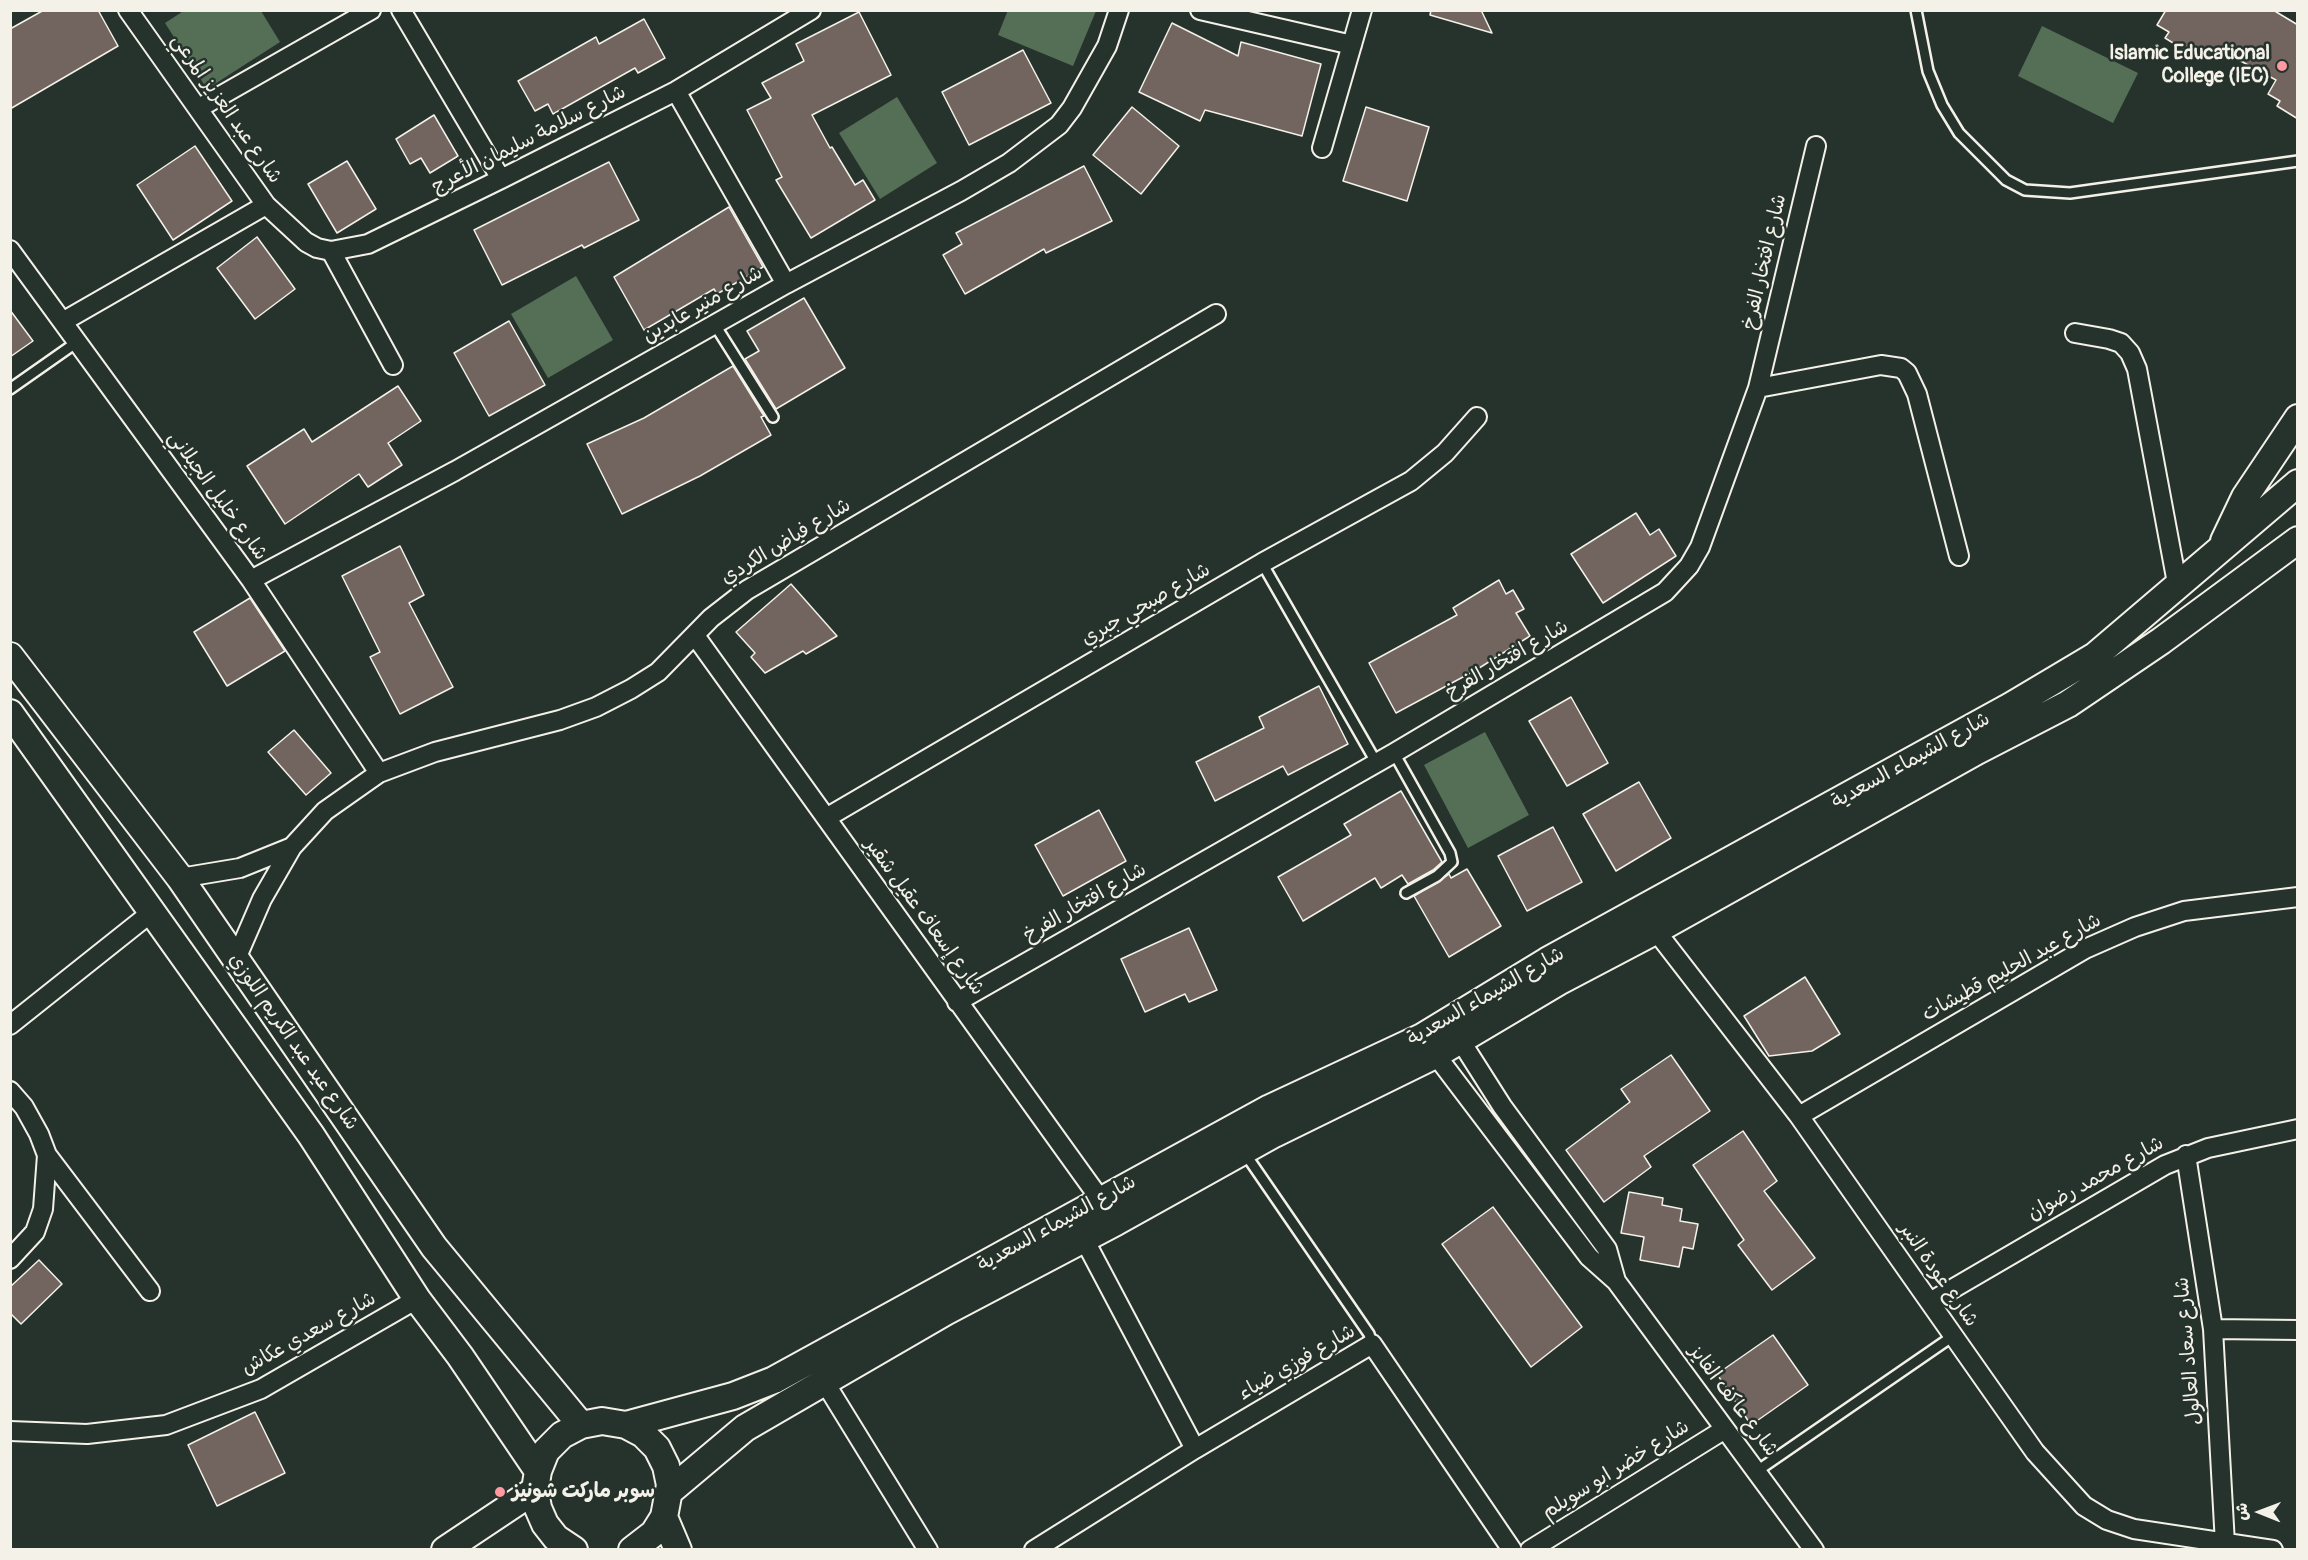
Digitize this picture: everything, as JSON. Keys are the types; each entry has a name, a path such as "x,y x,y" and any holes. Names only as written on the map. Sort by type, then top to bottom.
{"street":[{"name":"شارع عبد العزيز المرعي","path":"128,10 266,205"},
{"path":"199,108 371,10"},
{"path":"401,10 501,179"},
{"name":"شارع سلامة سليمان الأعرج","path":"266,205 306,242 317,248 331,250 368,244 676,91 811,10"},
{"name":"شارع منير عابدين","path":"251,580 455,471 786,284 961,191 1009,162 1059,125 1083,91 1107,46 1119,10"},
{"path":"1200,10 1352,45"},
{"path":"1322,148 1362,10"},
{"path":"676,91 786,284"},
{"name":"شارع افتخار الفرخ","path":"957,1002 1394,753 1665,592 1689,566 1700,547 1758,388 1816,146"},
{"path":"64,321 266,205"},
{"name":"شارع خليل الجيلاني","path":"10,250 251,580 379,773"},
{"path":"331,250 393,365"},
{"name":"شارع فياض الكردي","path":"236,959 262,899 292,847 325,811 379,773 435,752 560,720 596,707 658,672 696,637 711,618 747,590 1216,314"},
{"path":"2075,333 2121,343 2130,353 2137,369 2177,583"},
{"path":"1758,388 1881,365 1901,369 1907,373 1917,394 1959,556"},
{"name":"شارع صبحي جبري","path":"826,818 1262,563 1411,481 1445,453 1477,417"},
{"path":"2221,549 2245,497 2298,418"},
{"name":"شارع الشيماء السعدية","path":"626,1425 754,1390 1101,1199 1236,1140 1558,982 1648,921 2095,656 2130,628 2177,583 2221,549 2298,483"},
{"name":"شارع الشيماء السعدية","path":"1648,921 2068,704 2147,650 2298,540"},
{"path":"2252,573 2298,549"},
{"path":"2130,628 2147,650"},
{"name":"شارع إسعاف عقيل شقير","path":"696,637 1116,1222"},
{"name":"شارع عيد عبد الكريم اللوزي","path":"10,656 180,878 434,1247 581,1425"},
{"name":"شارع عيد عبد الكريم اللوزي","path":"10,713 311,1135 417,1299 460,1356 536,1481 538,1508 545,1524 569,1549"},
{"name":"شارع فياض الكردي","path":"180,878 240,868 292,847"},
{"name":"شارع عبد الحليم قطيشات","path":"1799,1116 2085,949 2135,927 2184,911 2298,897"},
{"path":"10,1025 152,912"},
{"name":"شارع عودة النبر","path":"1648,921 1799,1116 2035,1452 2084,1506 2107,1520 2134,1529 2273,1550"},
{"name":"شارع عاكف الفايز","path":"1455,1031 1502,1106 1607,1249 1616,1281"},
{"name":"شارع عاكف الفايز","path":"1428,1046 1589,1257 1616,1281 1814,1550"},
{"path":"10,1091 24,1107 47,1155 150,1291"},
{"name":"شارع محمد رضوان","path":"1930,1302 2114,1193 2186,1155 2298,1129"},
{"name":"شارع الشيماء السعدية","path":"670,1491 745,1428 945,1312 1116,1222 1236,1140"},
{"path":"10,1259 35,1233 44,1209 47,1155"},
{"name":"شارع سعاد العالول","path":"2186,1155 2213,1329 2225,1544"},
{"path":"1084,1239 1195,1449"},
{"name":"شارع سعدي عكاش","path":"10,1431 87,1434 166,1425 261,1389 417,1299"},
{"path":"2213,1329 2298,1330"},
{"name":"شارع فوزي ضياء","path":"1034,1550 1195,1449 1372,1344 1512,1550"},
{"path":"824,1381 928,1550"},
{"path":"445,1550 536,1481 546,1451 562,1435 581,1425 603,1421 626,1425 643,1434 657,1448 666,1466 670,1491 664,1517 654,1533 632,1550"},
{"name":"شارع خضر ابو سويلم","path":"1530,1550 1725,1429"},
{"path":"664,1517 678,1550"}],"lane":[{"path":"1916,10 1928,71 1942,105 1959,133 2006,180 2025,190 2070,193 2298,161"},
{"path":"715,325 773,417"},
{"path":"10,389 76,342"},
{"path":"1262,563 1376,762"},
{"path":"1394,753 1450,853 1452,862 1437,876 1406,893"},
{"path":"1236,1140 1369,1334 1372,1344"},
{"path":"1757,1471 1953,1336"}],"green space":[{"path":"185,10 261,11 280,42 207,89 165,23"},
{"path":"1008,10 1096,11 1073,66 998,35"},
{"path":"2042,26 2138,73 2113,123 2018,76"},
{"path":"897,97 937,163 880,199 839,133"},
{"path":"576,276 613,340 548,378 511,314"},
{"path":"1485,732 1529,815 1468,848 1424,765"}],"building":[{"path":"44,10 98,10 118,46 10,109 10,29"},
{"path":"1431,10 1481,10 1492,33 1430,15"},
{"name":"Islamic Educational College (IEC)","path":"2166,10 2273,10 2298,25 2298,119 2277,106 2280,101 2268,94 2276,80 2222,51 2216,60 2203,52 2199,59 2165,38 2169,32 2157,25"},
{"path":"859,12 891,75 812,115 830,148 832,147 855,185 863,180 875,200 811,238 776,180 782,177 747,110 771,98 762,83 804,61 796,44"},
{"path":"644,19 665,58 638,73 635,68 553,114 548,104 535,111 518,81 596,37 599,44"},
{"path":"1172,23 1238,56 1241,42 1321,64 1302,136 1205,110 1200,121 1139,92"},
{"path":"1023,50 1051,103 969,145 942,92"},
{"path":"1132,107 1179,146 1141,194 1093,155"},
{"path":"1366,107 1429,127 1407,201 1343,181"},
{"path":"434,115 458,156 430,173 421,158 410,164 396,139"},
{"path":"195,146 232,201 173,240 137,185"},
{"path":"347,161 376,209 337,233 308,184"},
{"path":"609,162 639,220 584,248 582,245 502,285 474,230"},
{"path":"1084,166 1112,221 1046,253 1044,249 965,294 943,255 962,244 956,233"},
{"path":"729,207 763,267 717,294 714,289 644,330 614,277"},
{"path":"257,237 295,289 255,319 217,268"},
{"path":"804,298 845,368 776,409 745,359 759,351 747,331"},
{"path":"10,310 33,341 10,357"},
{"path":"509,321 545,385 489,416 454,353"},
{"path":"733,366 764,416 761,417 771,435 700,476 622,514 587,444 644,418"},
{"path":"398,386 421,421 388,443 402,465 368,487 359,474 285,524 247,466 304,429 312,442"},
{"path":"1636,513 1650,535 1659,529 1676,556 1603,603 1571,554"},
{"path":"400,546 424,595 409,603 453,687 400,714 370,657 380,652 342,576"},
{"path":"1499,580 1506,594 1513,590 1524,609 1516,613 1530,636 1476,670 1396,713 1369,663 1457,615 1453,608"},
{"path":"791,584 837,636 806,654 803,651 765,673 751,657 755,653 736,632"},
{"path":"250,598 285,651 227,686 194,632"},
{"path":"1319,686 1348,744 1288,775 1283,766 1215,801 1196,762 1264,728 1259,717"},
{"path":"1571,697 1608,763 1567,786 1529,721"},
{"path":"294,730 331,773 306,795 268,752"},
{"path":"1639,782 1671,838 1616,871 1583,814"},
{"path":"1401,791 1442,862 1433,870 1408,884 1402,875 1381,888 1375,878 1303,921 1278,877 1351,835 1344,824"},
{"path":"1099,810 1126,861 1063,896 1035,845"},
{"path":"1553,827 1582,882 1527,911 1498,856"},
{"path":"1467,869 1501,926 1449,957 1414,896 1449,874 1451,878"},
{"path":"1189,928 1217,990 1189,1002 1185,994 1145,1012 1121,959"},
{"path":"1805,977 1840,1034 1812,1051 1769,1056 1744,1016"},
{"path":"1671,1055 1710,1111 1644,1156 1651,1167 1604,1202 1566,1150 1630,1102 1621,1089"},
{"path":"1743,1131 1777,1181 1764,1191 1815,1258 1772,1290 1738,1245 1744,1240 1693,1165"},
{"path":"1629,1192 1663,1198 1662,1205 1682,1209 1680,1221 1698,1224 1693,1249 1683,1247 1679,1267 1640,1260 1644,1237 1621,1233"},
{"path":"1493,1207 1582,1327 1531,1367 1442,1244"},
{"path":"39,1260 62,1284 21,1324 10,1313 10,1287"},
{"path":"1773,1335 1808,1385 1751,1425 1717,1374"},
{"path":"255,1412 285,1473 217,1506 188,1445"}],"place":[{"name":"Islamic Educational College (IEC)","path":"2282,66"},
{"name":"سوبر ماركت شونيز","path":"500,1492"}]}
